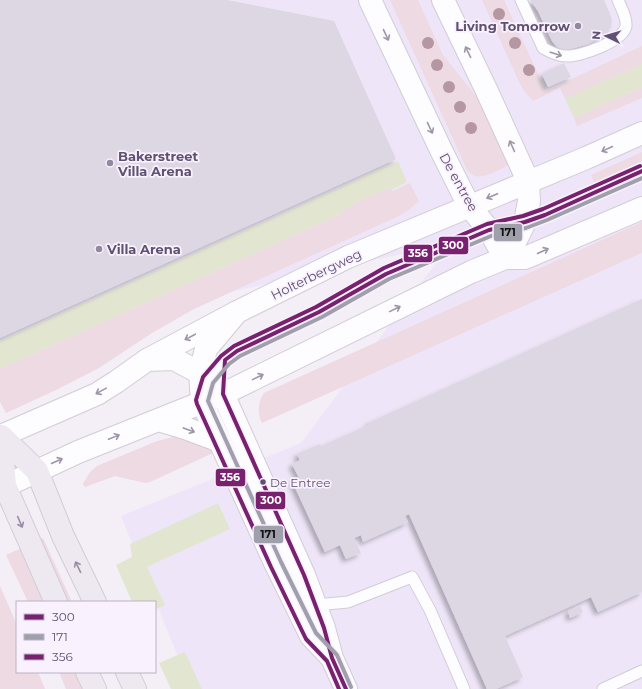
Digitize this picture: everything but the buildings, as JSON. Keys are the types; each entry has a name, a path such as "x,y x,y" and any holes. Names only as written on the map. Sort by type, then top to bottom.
{"main road":[{"name":"De entree","path":"370,0 469,206 489,230 505,258"},
{"path":"443,0 528,181 529,201 525,222 505,258"},
{"name":"Holterbergweg","path":"0,436 97,394 147,360 237,312 348,257 586,158 642,132"},
{"path":"2,487 78,452 202,402 210,382 505,258 525,258 642,208"},
{"path":"237,312 206,349 210,382 291,544 316,605 332,658 346,689"},
{"path":"147,360 174,359 210,382"},
{"path":"210,382 202,402 276,565 311,636 332,658"},
{"path":"158,420 220,441"},
{"path":"0,436 37,471 63,536 95,601"},
{"path":"0,436 2,487 56,601"},
{"path":"88,673 95,689"},
{"path":"127,673 135,689"}],"lane":[{"path":"521,0 543,48 558,55 566,56 583,55 592,52 621,36 626,28 626,22 618,0"},
{"path":"210,382 225,360 237,351 319,312 386,274 489,230 525,222 545,215 642,172"},
{"path":"210,382 223,374 225,360"},
{"path":"316,605 348,602 412,577 430,610 464,689"},
{"path":"603,689 642,671"}],"shaded area":[{"path":"0,0 642,0 642,689 191,689 121,516 301,443 451,243 185,302 0,382"},
{"path":"390,0 418,0 443,55 488,111 508,164 504,167 481,176 474,176 467,170"},
{"path":"482,0 504,0 546,91 642,46 642,64 565,99 560,88 533,101 520,84"},
{"path":"642,64 642,87 574,118 565,99"},
{"path":"642,87 642,98 577,126 574,118"},
{"path":"642,152 642,161 594,183 591,175"},
{"path":"398,161 407,182 391,190 389,188 359,201 334,217 0,369 0,341"},
{"path":"410,183 419,201 399,216 194,309 152,333 99,368 6,413 0,402 0,369 334,217 359,201 389,188 393,191"},
{"path":"642,222 642,253 262,423 259,415 259,408 260,400 264,393"},
{"path":"173,437 196,441 215,452 150,482 145,483 115,476 85,487 83,484 90,472 97,466 157,441"},
{"path":"218,503 230,529 147,567 165,605 156,610 156,601 132,601 116,565 132,557 130,544"},
{"path":"43,538 72,601 62,601 35,542"},
{"path":"24,547 48,601 28,601 6,555"},
{"path":"0,586 16,623 16,673 38,673 45,689 0,689"},
{"path":"185,652 202,689 171,689 159,663"},
{"path":"59,673 80,673 87,689 66,689"}],"transit line":[{"name":"356","path":"339,689 327,661 306,639 271,567 197,404 196,400 203,377 221,356 234,346 316,307 384,268 487,224 523,216 543,209 640,166"},
{"name":"300","path":"346,689 332,658 324,628 304,575 223,394 225,360 237,351 319,312 386,274 489,230 525,222 545,215 642,171"},
{"name":"171","path":"351,687 337,655 316,633 281,562 208,401 213,383 229,364 240,356 322,317 389,279 491,236 526,228 547,220 642,178"}],"place":[{"name":"Living Tomorrow","path":"578,26"},
{"name":"Bakerstreet Villa Arena","path":"110,163"},
{"name":"Villa Arena","path":"99,249"},
{"name":"De Entree","path":"263,482"}]}
